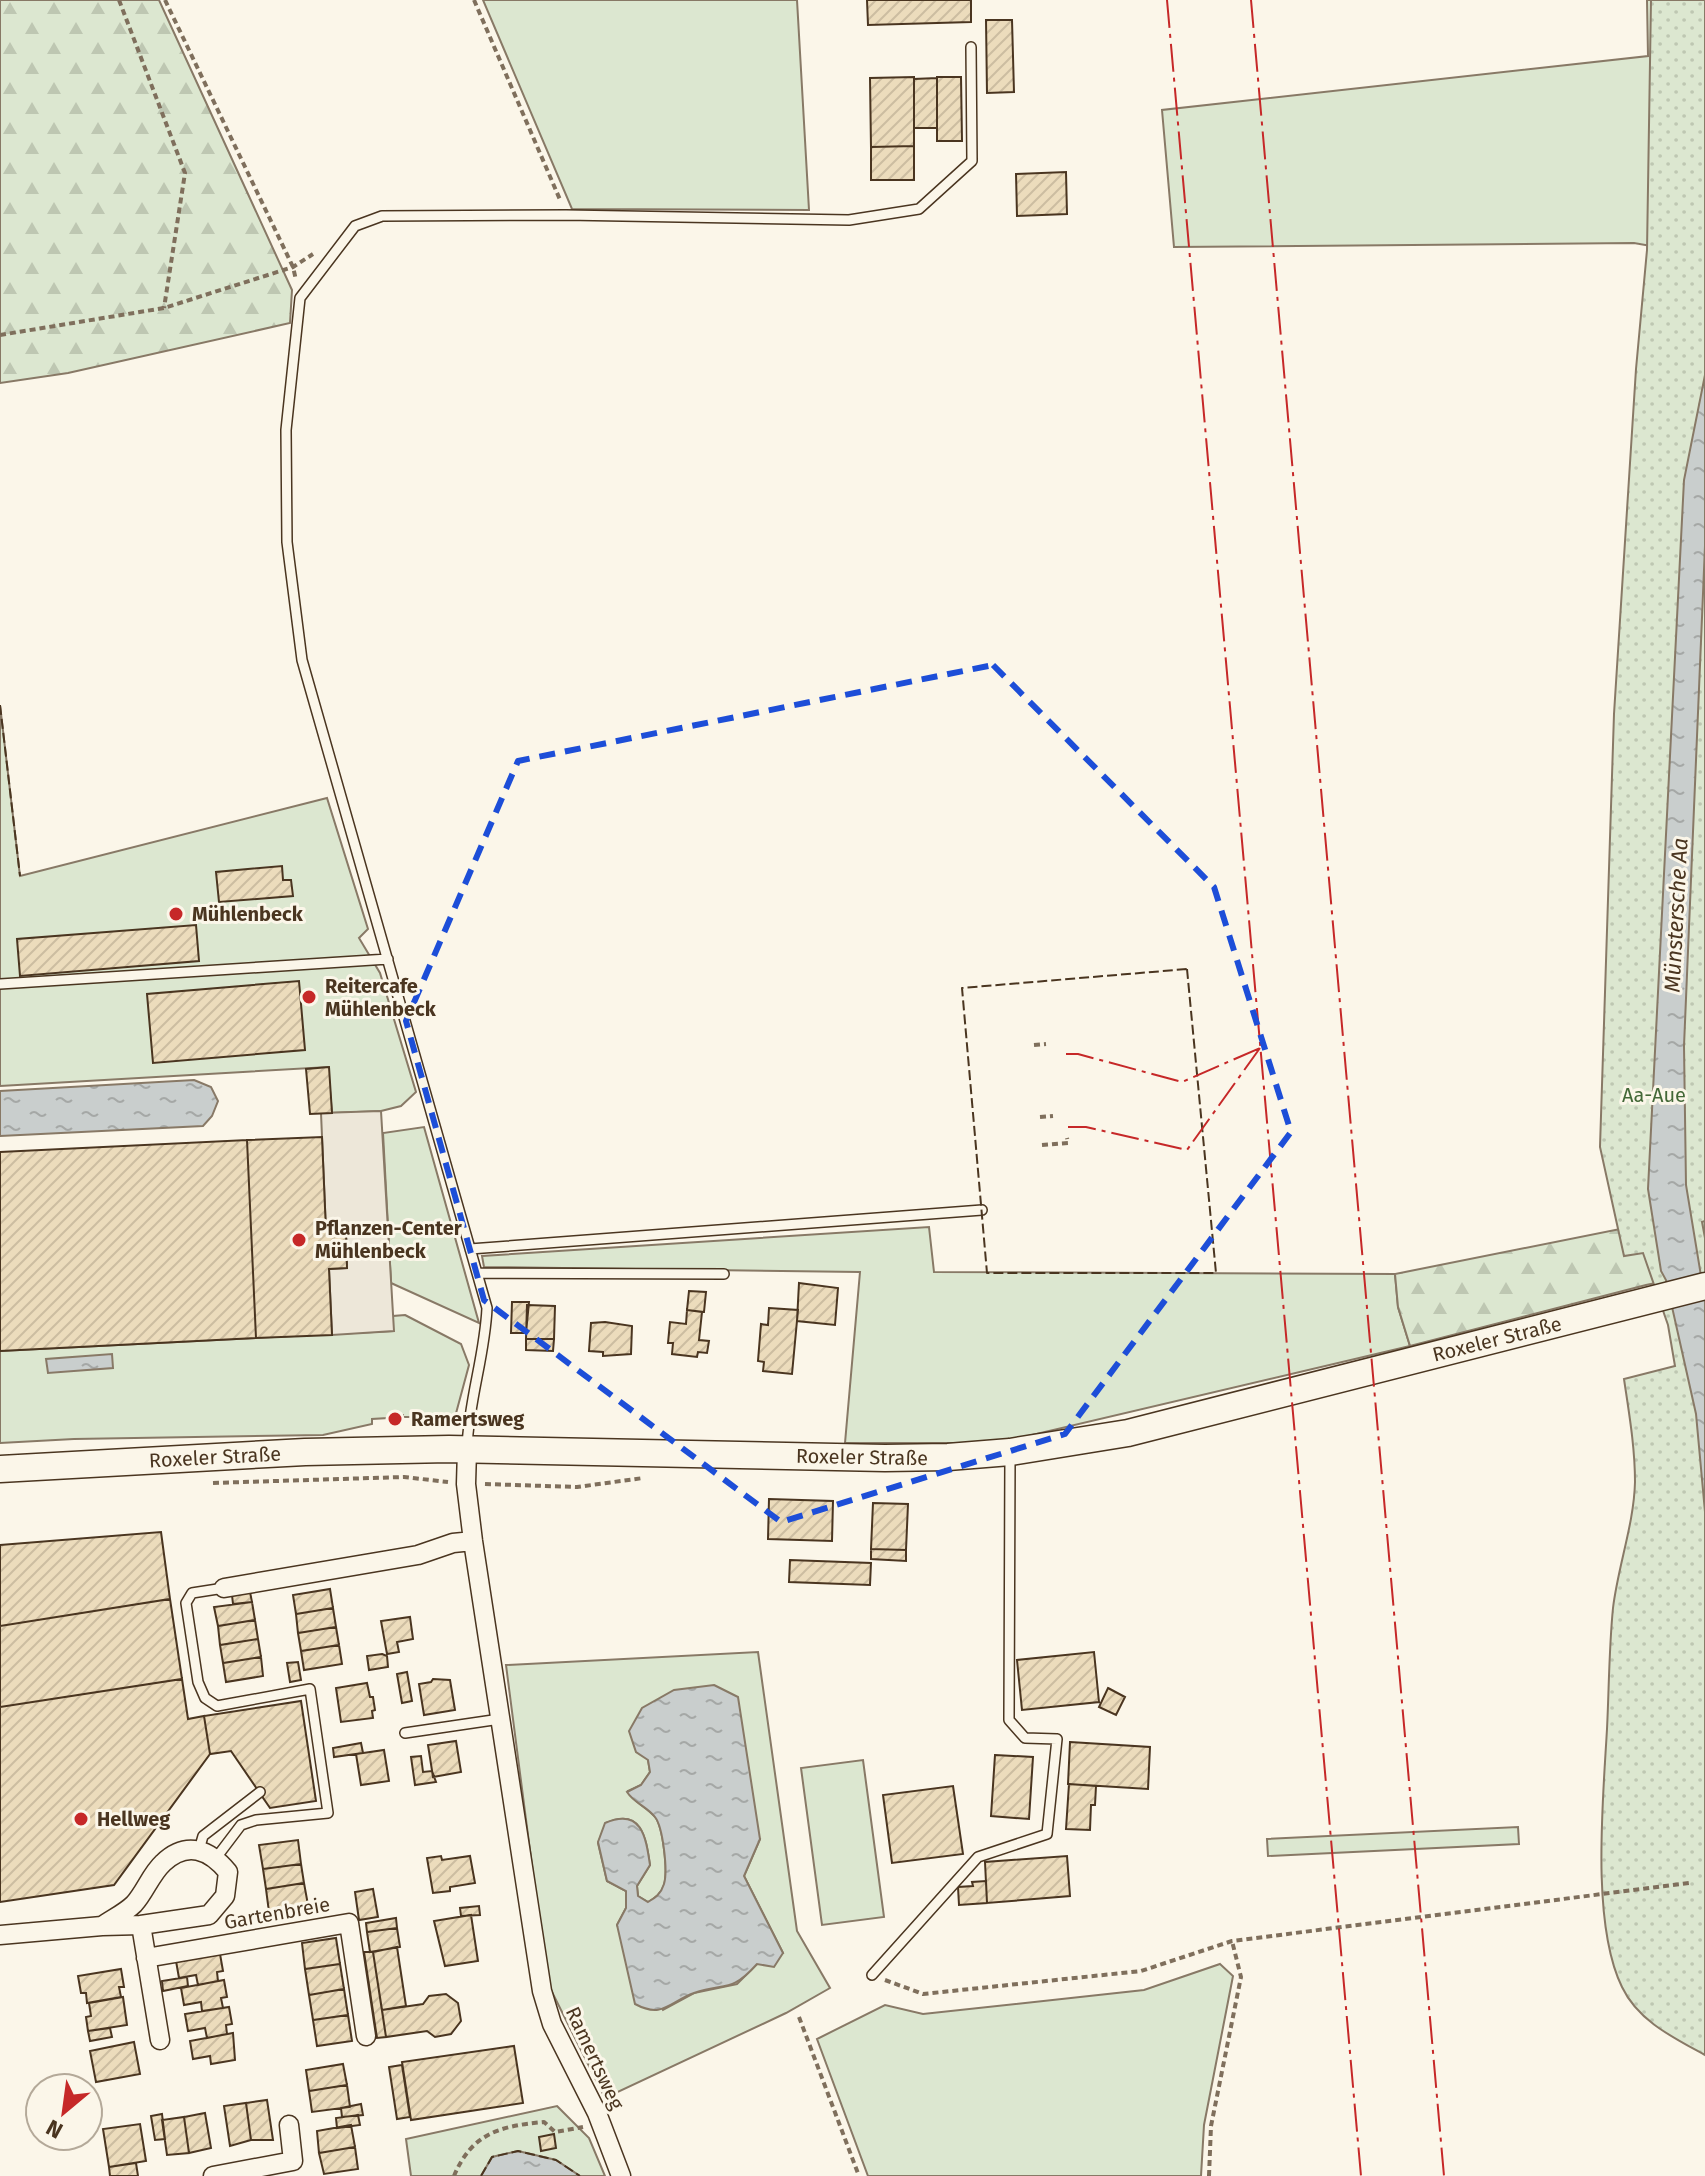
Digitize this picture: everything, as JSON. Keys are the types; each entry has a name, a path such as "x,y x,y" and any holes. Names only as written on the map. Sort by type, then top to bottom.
{"main road":[{"name":"Roxeler Straße","path":"0,1469 305,1452 467,1450 885,1458 1010,1452 1128,1433 1705,1286"}],"street":[{"name":"Ramertsweg","path":"467,1450 466,1484 473,1541 542,1991 552,2024 597,2113 621,2176"},
{"path":"224,1588 418,1555 453,1543 473,1541"},
{"name":"Gartenbreie","path":"0,1935 141,1925 209,1915 225,1896 228,1872 208,1854 181,1851 163,1863 132,1907 102,1926"},
{"name":"Gartenbreie","path":"146,1958 349,1923 366,2036"},
{"path":"141,1925 160,2040"},
{"path":"213,2176 294,2169 289,2125"}],"lane":[{"path":"467,1450 468,1420 486,1340 487,1308 302,660 287,542 286,444 300,298 355,226 382,216 566,215 849,220 919,209 972,161 971,47"},
{"path":"0,984 388,959"},
{"path":"470,1249 982,1210"},
{"path":"477,1273 724,1274"},
{"path":"872,1975 978,1857 1047,1834 1057,1739 1025,1738 1009,1720 1010,1452"},
{"path":"224,1588 192,1593 186,1603 198,1682 205,1698 217,1706 310,1689 328,1813 256,1820 241,1825 208,1854 203,1836 260,1792"},
{"path":"405,1733 501,1719"}],"path":[{"path":"119,0 185,173 164,308"},
{"path":"165,0 293,267 300,298"},
{"path":"474,0 566,215"},
{"path":"0,335 164,308 293,267"},
{"path":"1034,1045 1046,1044"},
{"path":"1040,1117 1053,1116"},
{"path":"1042,1145 1068,1143 1067,1138"},
{"path":"872,1975 923,1994 1141,1971 1232,1941 1689,1883"},
{"path":"1209,2176 1211,2126 1241,1977 1232,1941"},
{"path":"799,2017 859,2176"},
{"path":"454,2176 463,2155 476,2140 502,2128 544,2122 555,2132 591,2126 597,2113"}],"highlighted area":[{"path":"993,665 1214,887 1291,1132 1065,1434 781,1522 484,1300 406,1021 518,761"}],"green space":[{"path":"0,0 159,0 292,290 290,323 68,373 0,383"},
{"path":"483,0 797,0 809,210 572,209"},
{"path":"1647,0 1705,0 1705,1212 1691,253 1634,243 1174,247 1162,110 1648,56"},
{"name":"Aa-Aue","path":"1651,0 1705,0 1705,1221 1702,1222 1705,1238 1705,2055 1647,2019 1622,1987 1612,1961 1606,1930 1601,1861 1613,1608 1632,1514 1635,1482 1624,1379 1675,1366 1668,1325 1643,1253 1624,1256 1600,1147 1614,714 1636,369 1647,250"},
{"name":"Mühlenbeck","path":"0,705 20,876 327,798 368,929 359,938 380,973 416,1092 401,1106 381,1111 332,1113 328,1067 0,1086"},
{"path":"424,1127 479,1323 391,1283 383,1133"},
{"path":"1705,1212 1705,1273 1646,1285 1410,1346 1398,1307 1395,1274"},
{"path":"929,1227 934,1272 1395,1274 1398,1307 1410,1346 998,1443 845,1443 860,1272 484,1267 482,1256"},
{"path":"405,1315 461,1344 469,1365 455,1417 388,1415 388,1418 372,1419 372,1424 323,1435 0,1443 0,1351 393,1331 393,1316"},
{"path":"758,1652 797,1931 830,1988 786,2013 605,2098 547,1982 506,1665","holes":["648,1760 760,1839 744,1876 783,1953 757,1964 737,1984 694,1993 663,2010 617,1925 626,1908 626,1891 607,1881 598,1843 606,1823 628,1819 640,1828 650,1865 637,1886 638,1896 648,1902 658,1895 664,1885 662,1839 655,1817 628,1791 641,1785 650,1772"]},
{"path":"863,1760 884,1917 822,1925 801,1768"},
{"path":"1518,1827 1519,1844 1268,1856 1267,1839"},
{"path":"1220,1964 1233,1976 1204,2125 1201,2176 868,2176 817,2039 885,2005 923,2014 1144,1990"},
{"path":"557,2106 589,2138 605,2176 411,2176 406,2139"}],"shaded area":[{"path":"381,1111 394,1331 332,1335 329,1269 347,1268 346,1231 326,1231 321,1113"}],"water":[{"name":"Münstersche Aa","path":"1705,375 1705,546 1684,1046 1686,1185 1705,1300 1705,1512 1696,1414 1666,1280 1661,1271 1648,1189 1684,480"},
{"path":"194,1080 211,1087 218,1101 212,1116 203,1126 0,1136 0,1091"},
{"path":"112,1354 113,1368 48,1373 46,1359"},
{"path":"714,1685 738,1697 760,1839 744,1876 783,1953 774,1967 757,1964 734,1983 694,1993 666,2008 653,2010 635,2004 617,1925 626,1908 626,1891 607,1881 598,1842 605,1823 617,1819 634,1822 644,1836 650,1865 637,1886 638,1896 648,1902 659,1893 664,1884 665,1869 658,1822 627,1792 641,1785 650,1772 648,1760 636,1752 629,1731 642,1708 674,1690"},
{"path":"518,2151 556,2160 580,2176 481,2176 492,2157"}],"building":[{"path":"867,0 971,0 971,22 868,25"},
{"path":"986,20 1012,20 1014,92 987,93"},
{"path":"914,77 914,146 871,147 870,78"},
{"path":"937,77 961,77 962,141 937,141"},
{"path":"937,78 937,128 914,128 914,79"},
{"path":"914,146 914,180 871,180 871,147"},
{"path":"1066,172 1067,214 1017,216 1016,174"},
{"path":"282,866 283,880 291,880 293,896 219,902 216,872"},
{"path":"196,925 199,961 20,976 17,939"},
{"path":"299,981 305,1050 153,1063 147,994"},
{"path":"329,1067 332,1113 310,1114 306,1069"},
{"name":"Pflanzen-Center Mühlenbeck","path":"322,1137 326,1231 346,1231 347,1268 329,1269 332,1335 256,1338 247,1140"},
{"path":"247,1140 256,1338 0,1351 0,1152"},
{"path":"799,1283 838,1288 835,1325 797,1321"},
{"path":"689,1291 706,1292 704,1312 687,1310"},
{"path":"512,1302 529,1302 526,1333 511,1333"},
{"path":"527,1305 555,1306 554,1339 526,1339"},
{"path":"769,1308 798,1310 792,1374 763,1371 764,1362 758,1361 761,1324 768,1325"},
{"path":"687,1310 702,1312 699,1340 709,1341 707,1353 698,1352 697,1357 672,1354 673,1343 668,1343 670,1322 686,1324"},
{"path":"591,1323 632,1326 631,1354 603,1356 603,1352 589,1351"},
{"path":"526,1339 554,1339 553,1351 526,1350"},
{"path":"769,1499 833,1501 832,1541 768,1539"},
{"path":"873,1503 908,1504 906,1550 871,1549"},
{"path":"161,1532 170,1599 0,1626 0,1545"},
{"path":"871,1549 906,1550 906,1561 871,1559"},
{"path":"790,1560 871,1563 870,1585 789,1582"},
{"path":"330,1589 333,1608 296,1614 293,1595"},
{"path":"250,1592 252,1602 233,1604 232,1595"},
{"path":"170,1599 182,1679 0,1707 0,1626"},
{"path":"252,1602 255,1620 218,1626 214,1607"},
{"path":"333,1608 336,1627 298,1633 296,1614"},
{"path":"410,1617 413,1639 397,1642 399,1652 387,1654 381,1621"},
{"path":"255,1620 258,1639 220,1645 218,1626"},
{"path":"336,1627 339,1645 301,1651 298,1633"},
{"path":"258,1639 261,1657 223,1663 220,1645"},
{"path":"339,1645 342,1664 304,1670 301,1651"},
{"path":"1094,1652 1099,1702 1022,1710 1017,1660"},
{"path":"367,1656 387,1656 388,1667 369,1670"},
{"path":"261,1657 263,1676 226,1682 223,1663"},
{"path":"298,1662 301,1680 290,1682 287,1663"},
{"path":"407,1672 412,1701 402,1703 397,1674"},
{"name":"Hellweg","path":"182,1679 188,1719 204,1716 210,1754 114,1885 0,1902 0,1707"},
{"path":"433,1679 450,1680 455,1710 424,1715 419,1684"},
{"path":"367,1683 370,1697 373,1697 373,1718 341,1722 336,1688"},
{"path":"1108,1688 1125,1697 1116,1715 1099,1707"},
{"path":"301,1701 316,1801 270,1808 231,1751 210,1754 204,1716"},
{"path":"456,1741 461,1772 433,1777 428,1745"},
{"path":"1070,1742 1150,1747 1148,1789 1068,1784"},
{"path":"361,1743 363,1753 334,1757 333,1748"},
{"path":"384,1750 389,1781 361,1785 356,1754"},
{"path":"995,1755 1033,1757 1029,1819 991,1816"},
{"path":"421,1756 423,1772 432,1771 436,1782 415,1785 411,1757"},
{"path":"1069,1784 1096,1786 1090,1830 1066,1829"},
{"path":"953,1786 963,1854 892,1863 883,1795"},
{"path":"298,1840 301,1864 263,1869 259,1845"},
{"path":"441,1856 442,1860 470,1856 475,1883 433,1893 427,1858"},
{"path":"1067,1856 1070,1896 987,1903 985,1862"},
{"path":"301,1864 304,1883 266,1889 263,1869"},
{"path":"986,1881 987,1903 959,1905 958,1887"},
{"path":"304,1883 308,1905 269,1912 266,1889"},
{"path":"373,1889 378,1917 359,1920 355,1892"},
{"path":"479,1906 480,1915 461,1916 460,1908"},
{"path":"471,1915 478,1961 445,1966 434,1921"},
{"path":"396,1918 397,1928 367,1932 366,1923"},
{"path":"397,1928 400,1947 370,1952 367,1932"},
{"path":"336,1938 340,1964 305,1969 302,1943"},
{"path":"397,1947 406,2006 382,2010 373,1952"},
{"path":"364,1952 373,1952 386,2037 377,2038"},
{"path":"220,1954 223,1971 217,1972 218,1981 198,1985 196,1975 179,1978 176,1961"},
{"path":"340,1964 344,1989 309,1995 305,1969"},
{"path":"121,1969 124,1987 119,1987 121,1997 87,2003 86,1993 81,1993 78,1976"},
{"path":"187,1977 188,1986 163,1991 162,1981"},
{"path":"224,1980 227,1997 221,1998 223,2008 202,2011 201,2002 184,2005 181,1988"},
{"path":"344,1989 348,2015 313,2020 309,1995"},
{"path":"446,1994 458,2003 461,2021 451,2034 435,2037 427,2031 386,2037 382,2010 423,2004 429,1996"},
{"path":"123,1997 127,2025 88,2031 86,2017 91,2016 89,2003"},
{"path":"229,2007 232,2024 226,2025 227,2034 207,2038 205,2028 188,2031 185,2014"},
{"path":"348,2015 352,2041 317,2046 313,2020"},
{"path":"110,2028 112,2037 90,2041 88,2031"},
{"path":"233,2033 235,2060 211,2064 210,2056 193,2059 190,2041"},
{"path":"134,2042 140,2074 104,2081 104,2072 94,2072 90,2051"},
{"path":"514,2046 523,2103 411,2120 402,2062"},
{"path":"343,2064 347,2085 309,2091 306,2070"},
{"path":"402,2065 410,2117 397,2119 389,2067"},
{"path":"347,2085 350,2107 312,2112 309,2091"},
{"path":"267,2100 273,2140 251,2140 246,2103"},
{"path":"246,2103 251,2140 230,2146 224,2106"},
{"path":"361,2104 363,2115 342,2117 341,2108"},
{"path":"205,2113 211,2148 189,2153 184,2117"},
{"path":"162,2114 165,2139 155,2140 151,2116"},
{"path":"358,2115 360,2125 337,2128 336,2118"},
{"path":"184,2117 189,2153 167,2155 162,2120"},
{"path":"140,2124 146,2161 109,2167 104,2129"},
{"path":"351,2125 355,2147 319,2153 317,2131"},
{"path":"554,2134 556,2148 541,2151 539,2137"},
{"path":"355,2147 358,2169 324,2174 319,2153"},
{"path":"136,2163 138,2176 110,2176 109,2167"}],"fence":[{"path":"0,705 20,876"},
{"path":"1187,969 1216,1273 987,1273 962,988 1187,969"},
{"path":"481,2176 492,2157 518,2151 556,2160 580,2176"}],"power":[{"path":"1167,0 1361,2176"},
{"path":"1251,0 1444,2176"},
{"path":"1066,1054 1078,1054 1182,1082 1260,1048"},
{"path":"1068,1127 1086,1127 1187,1150 1260,1048"}],"place":[{"name":"Mühlenbeck","path":"176,914"},
{"name":"Reitercafe Mühlenbeck","path":"309,997"},
{"name":"Pflanzen-Center Mühlenbeck","path":"299,1240"},
{"name":"Ramertsweg","path":"395,1419"},
{"name":"Hellweg","path":"81,1819"}]}
